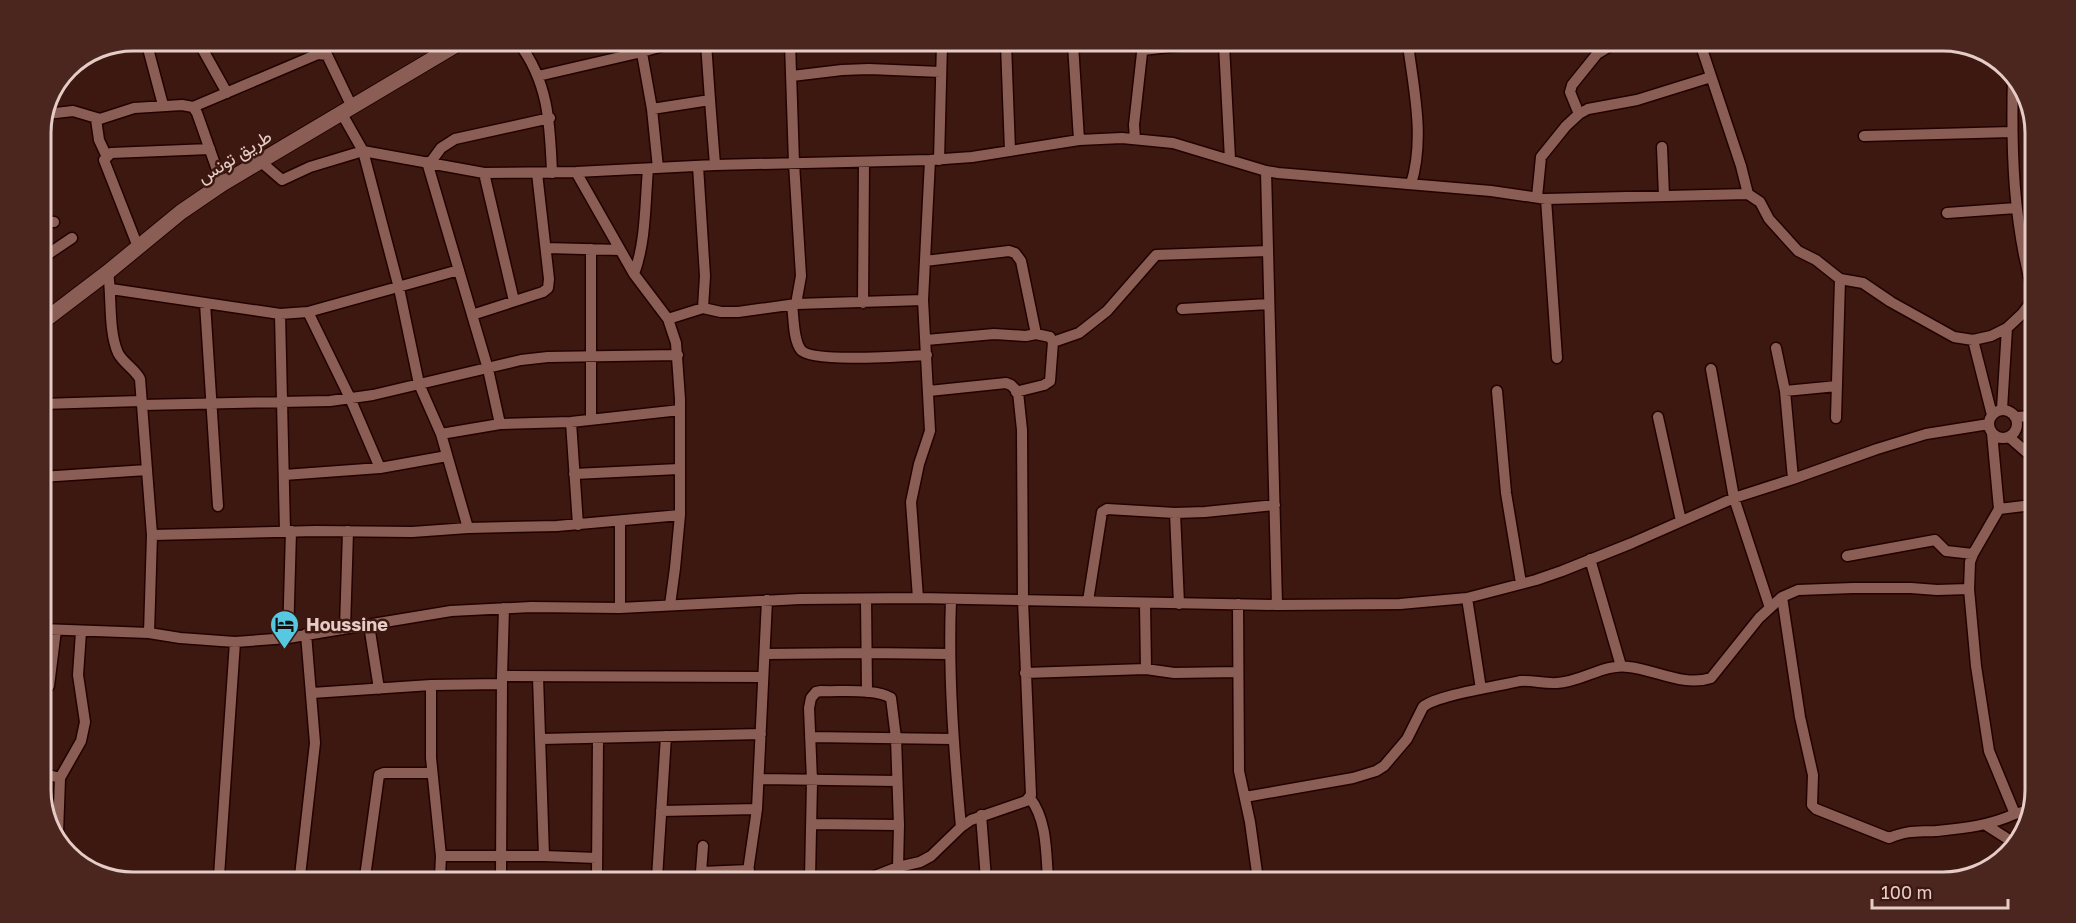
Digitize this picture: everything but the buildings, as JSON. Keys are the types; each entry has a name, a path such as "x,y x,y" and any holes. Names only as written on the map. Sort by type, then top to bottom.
{"main road":[{"name":"طريق تونس","path":"51,315 181,212 222,184 446,51"}],"street":[{"path":"149,51 163,105"},
{"path":"204,51 227,93"},
{"path":"523,51 538,76 546,98 550,118 552,173"},
{"path":"538,76 627,51"},
{"path":"634,274 638,263 653,168 652,109 642,51"},
{"path":"707,51 715,165"},
{"path":"790,51 801,276 794,305 797,342 800,349 805,353 824,358 927,355"},
{"path":"918,598 911,501 919,464 930,431 924,300 925,261 935,160 942,51"},
{"path":"1006,51 1010,151"},
{"path":"1073,51 1079,140"},
{"path":"1135,139 1134,125 1143,51"},
{"path":"1224,51 1230,159"},
{"path":"1409,51 1418,148 1416,169 1411,184"},
{"path":"1579,114 1570,92 1572,85 1602,51"},
{"path":"1703,51 1748,194"},
{"path":"54,113 74,111 96,119 134,108 163,105 193,107 318,54 327,55 363,151 399,288 419,384 441,434 468,528"},
{"path":"792,76 869,69 940,72"},
{"path":"1557,358 1542,198 1541,157 1566,126 1588,109 1637,100 1711,77"},
{"path":"2013,90 2012,132 2016,208 2025,259"},
{"path":"652,109 710,100"},
{"path":"193,107 197,112 222,184"},
{"path":"428,163 441,148 455,139 550,118"},
{"path":"96,119 99,140 106,155 104,160 138,247"},
{"path":"1864,136 2012,132"},
{"path":"260,161 282,180 310,167 363,151 484,173 552,173 715,165 935,160 1079,140 1135,139 1173,143 1266,171 1491,190 1542,198 1748,194 1760,202 1769,219 1798,250 1816,260 1840,279 1863,283 1891,302 1954,337 1973,340 1991,336 2007,328 2025,310"},
{"path":"1662,147 1664,196"},
{"path":"106,155 210,149"},
{"path":"863,303 864,162"},
{"path":"428,163 488,369 500,424"},
{"path":"698,166 705,276 704,308"},
{"path":"1266,171 1277,605"},
{"path":"576,172 634,274 668,319 673,330 678,355 680,515 670,604"},
{"path":"484,173 514,301"},
{"path":"472,315 543,292 548,288 546,248 537,173"},
{"path":"1947,213 2016,208"},
{"path":"51,252 72,238"},
{"path":"546,248 620,250"},
{"path":"591,249 591,419"},
{"path":"925,261 1009,251 1015,253 1021,261 1036,334"},
{"path":"1053,342 1079,333 1107,310 1156,255 1268,251"},
{"path":"111,289 280,314 308,312 459,270"},
{"path":"108,272 113,325 119,353 140,379 152,535 149,633"},
{"path":"1836,418 1840,279"},
{"path":"668,319 704,308 721,312 738,312 794,305 924,300"},
{"path":"205,303 218,506"},
{"path":"1182,309 1269,304"},
{"path":"308,312 350,398 380,468"},
{"path":"280,314 281,402 288,531 288,638"},
{"path":"2007,328 1994,420 1999,509 1973,554 1970,562 1969,589 1976,666 1989,751 2015,814"},
{"path":"926,340 994,334 1048,336 1053,342 1050,381 1044,385 1016,392"},
{"path":"1973,340 2000,438 2009,437 2025,451"},
{"path":"1776,348 1785,392 1793,479"},
{"path":"51,404 330,401 373,395 530,359 678,355"},
{"path":"1711,369 1734,498 1770,608"},
{"path":"929,392 1006,383 1011,385 1019,399 1022,430 1023,600 1030,798 1038,810 1046,838 1048,872"},
{"path":"1785,392 1837,386"},
{"path":"1497,391 1506,493 1521,583"},
{"path":"441,434 500,424 571,422 680,410"},
{"path":"51,630 149,633 235,642 288,638 451,611 504,608 620,608 767,600 918,598 1277,605 1400,604 1467,598 1536,580 1632,543 1734,498 1877,448 1926,434 1994,420 2010,411 2016,417 2017,426 2009,437"},
{"path":"2016,417 2025,416"},
{"path":"1658,417 1681,521"},
{"path":"571,422 578,525"},
{"path":"284,475 380,468 447,456"},
{"path":"574,474 680,469"},
{"path":"51,476 147,470"},
{"path":"1088,601 1102,512 1107,509 1175,513 1275,505"},
{"path":"1999,509 2025,507"},
{"path":"1175,513 1179,604"},
{"path":"152,535 288,531 412,532 578,525 680,515"},
{"path":"620,521 620,608"},
{"path":"345,628 348,531"},
{"path":"1847,556 1935,540 1946,551 1973,554"},
{"path":"1590,559 1622,666"},
{"path":"1245,797 1353,778 1376,771 1384,766 1407,739 1427,704 1481,689 1530,680 1557,683 1571,681 1622,666 1650,670 1687,680 1711,678 1746,633 1770,608 1782,597 1798,590 1807,588 1969,589"},
{"path":"1782,597 1800,717 1813,775 1812,805 1816,809 1889,838 1902,832 1986,825 2021,812"},
{"path":"1467,598 1481,689"},
{"path":"866,599 867,692"},
{"path":"748,872 759,779 767,600"},
{"path":"951,600 949,654 952,739 961,827"},
{"path":"1144,604 1146,669"},
{"path":"1238,604 1239,771 1257,872"},
{"path":"501,872 504,608"},
{"path":"369,625 378,689"},
{"path":"51,677 56,630"},
{"path":"58,824 60,778 81,741 85,722 78,675 81,632"},
{"path":"300,872 315,743 306,634"},
{"path":"219,872 235,642"},
{"path":"765,654 867,652 949,654"},
{"path":"1025,673 1146,669 1174,673 1238,672"},
{"path":"312,693 538,677 763,677"},
{"path":"538,677 544,856"},
{"path":"430,685 432,773 441,856 440,872"},
{"path":"810,872 812,780 809,708 811,698 816,692 867,692 891,698 896,738 899,825 893,872 932,856 961,827 981,815 1030,798"},
{"path":"541,739 761,734"},
{"path":"657,872 666,736"},
{"path":"810,737 952,739"},
{"path":"597,872 598,739"},
{"path":"366,872 379,775 384,772 432,773"},
{"path":"51,776 60,778"},
{"path":"759,779 897,781"},
{"path":"661,811 757,808"},
{"path":"981,815 985,872"},
{"path":"812,824 899,825"},
{"path":"1986,825 2008,839"},
{"path":"700,872 703,846"},
{"path":"441,856 597,858"}],"place":[{"name":"Houssine","path":"285,650"}]}
